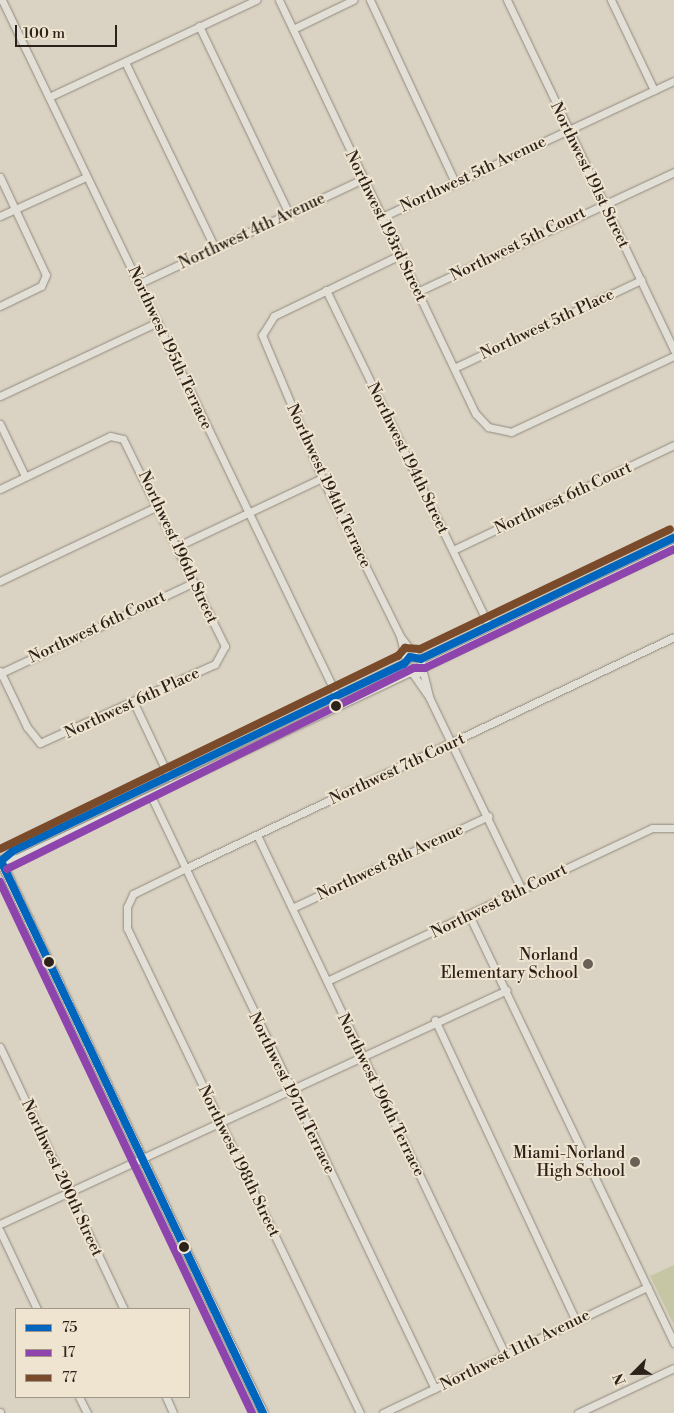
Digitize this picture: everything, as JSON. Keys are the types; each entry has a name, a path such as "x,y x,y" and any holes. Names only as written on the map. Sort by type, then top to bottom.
{"main road":[{"path":"0,861 262,1413"}],"street":[{"name":"Northwest 195th Terrace","path":"2,0 337,696"},
{"path":"49,97 256,0"},
{"name":"Northwest 193rd Street","path":"279,0 476,414 488,427 511,432 674,356"},
{"path":"293,29 353,0"},
{"path":"370,0 455,182"},
{"name":"Northwest 191st Street","path":"507,0 674,350"},
{"path":"611,0 654,90"},
{"path":"199,26 289,214"},
{"path":"125,62 215,248"},
{"name":"Northwest 5th Avenue","path":"382,217 674,81"},
{"name":"Northwest 5th Court","path":"417,292 604,202 673,172"},
{"path":"0,216 86,176"},
{"path":"0,177 46,275 41,286 0,306"},
{"name":"Northwest 4th Avenue","path":"140,284 363,179"},
{"path":"326,290 400,255"},
{"name":"Northwest 5th Place","path":"454,368 640,280"},
{"name":"Northwest 194th Terrace","path":"326,290 274,316 262,335 322,478 400,636 420,662 429,697"},
{"name":"Northwest 194th Street","path":"326,290 488,625"},
{"path":"0,396 158,322"},
{"path":"0,424 25,476 0,489"},
{"name":"Northwest 196th Street","path":"25,476 110,436 123,439 178,546 224,646 222,658"},
{"name":"Northwest 6th Court","path":"453,550 674,445"},
{"path":"178,546 322,478"},
{"path":"0,581 158,506"},
{"path":"0,861 17,858 411,674 420,662 488,625 674,538"},
{"path":"0,861 13,851 405,662 420,662 674,547"},
{"name":"Northwest 6th Court","path":"0,672 194,582"},
{"name":"Northwest 194th Terrace","path":"400,636 405,662 411,674 429,697 522,889"},
{"name":"Northwest 7th Court","path":"127,907 134,894 184,869 674,637"},
{"name":"Northwest 6th Place","path":"0,672 26,727 40,743 134,703 222,658"},
{"path":"134,703 169,776"},
{"name":"Northwest 197th Terrace","path":"151,796 184,869 435,1389"},
{"name":"Northwest 8th Avenue","path":"292,908 488,816"},
{"name":"Northwest 8th Court","path":"327,981 652,828 673,827"},
{"name":"Northwest 196th Terrace","path":"257,835 505,1354"},
{"name":"Northwest 198th Street","path":"127,907 127,928 360,1413"},
{"path":"469,915 507,990 674,1343"},
{"path":"0,1224 291,1090 435,1020 507,990"},
{"path":"435,1020 576,1321"},
{"name":"Northwest 200th Street","path":"0,1047 124,1308"},
{"path":"0,1231 38,1308"},
{"name":"Northwest 11th Avenue","path":"383,1413 647,1287"},
{"path":"578,1413 674,1368"},
{"path":"80,1398 87,1413"},
{"path":"166,1398 173,1413"}],"green space":[{"path":"674,1265 674,1325 650,1276"}],"transit line":[{"name":"77","path":"0,849 398,656 405,648 420,649 670,529"},
{"name":"75","path":"1,861 13,851 404,664 410,657 421,659 674,538"},
{"name":"17","path":"7,869 414,668 425,668 674,549"},
{"name":"75","path":"1,861 263,1413"},
{"name":"17","path":"0,882 252,1413"}],"place":[{"name":"Norland Elementary School","path":"588,964"},
{"name":"Miami-Norland High School","path":"635,1162"}]}
